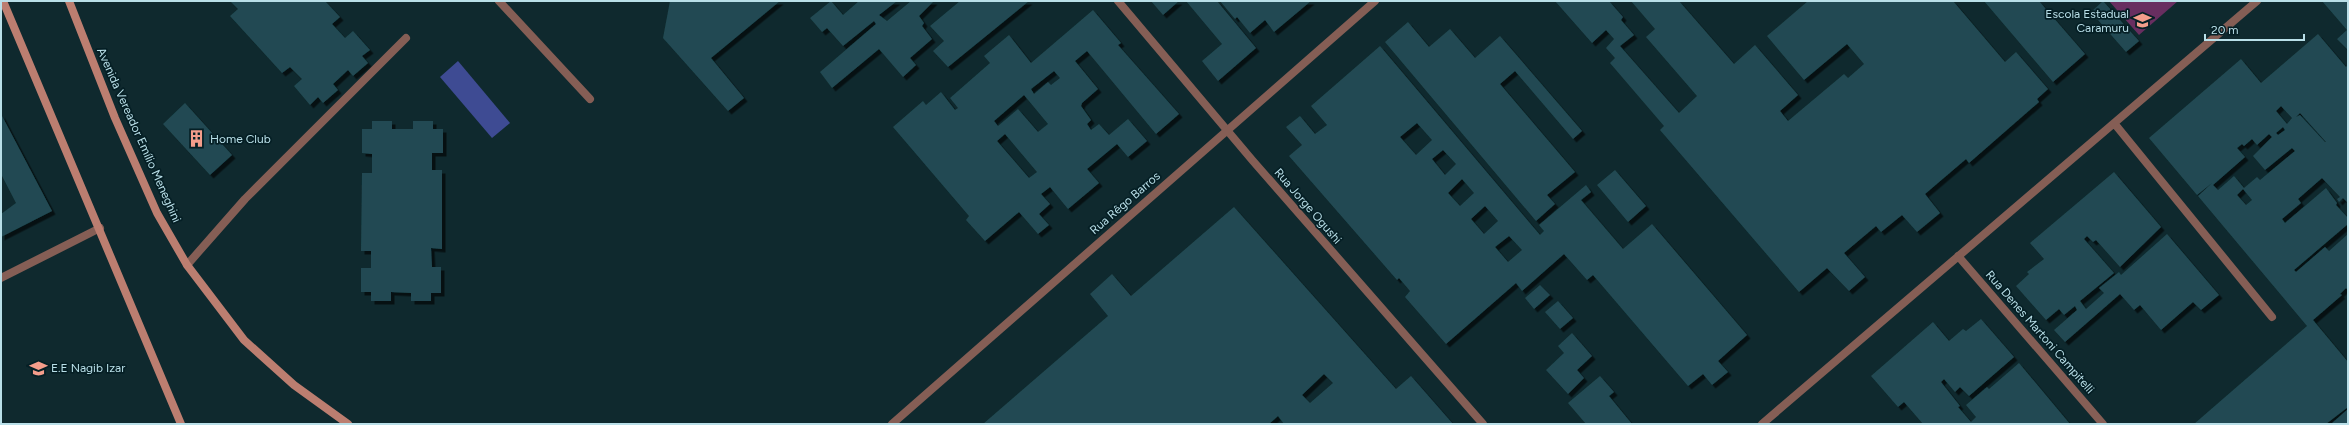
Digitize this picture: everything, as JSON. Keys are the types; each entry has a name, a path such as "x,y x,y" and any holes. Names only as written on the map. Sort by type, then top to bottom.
{"main road":[{"path":"3,1 100,228 181,424"},
{"name":"Avenida Vereador Emílio Meneghini","path":"69,1 115,118 157,213 187,265 244,340 294,385 348,424"}],"street":[{"path":"499,1 590,99"},
{"name":"Rua Jorge Ogushi","path":"1118,1 1226,131 1483,424"},
{"name":"Rua Rêgo Barros","path":"892,424 1375,1"},
{"path":"1762,424 2257,1"},
{"path":"187,265 245,199 406,38"},
{"path":"2114,123 2272,317"},
{"path":"1,278 100,228"},
{"name":"Rua Denes Martoni Campitelli","path":"1958,256 2103,424"}],"shaded area":[{"name":"Escola Estadual Caramuru","path":"2109,1 2178,1 2139,35"}],"water":[{"path":"458,61 510,123 492,138 440,77"}],"building":[{"path":"230,1 325,1 340,17 332,24 345,38 353,31 370,50 362,56 368,63 353,76 348,70 333,84 338,90 323,103 318,97 310,105 294,86 302,79 290,67 282,73 230,16 238,9"},
{"path":"670,1 780,1 711,58 744,98 728,111 663,38"},
{"path":"831,1 843,15 859,1 897,1 879,15 887,21 911,1 934,1 919,16 924,23 922,26 932,39 910,58 916,65 903,77 879,49 832,88 820,72 876,24 874,21 843,46 827,28 822,32 810,18"},
{"path":"960,1 1029,1 948,67 933,51 944,41 930,26"},
{"path":"1151,1 1179,1 1163,15"},
{"path":"1186,1 1217,1 1256,48 1218,81 1202,61 1222,44"},
{"path":"1220,1 1311,1 1274,32 1265,20 1250,33 1237,17 1235,19"},
{"path":"1555,1 1609,1 1623,17 1621,20 1634,35 1620,46 1679,113 1697,96 1646,37 1655,29 1631,1 1679,1 1734,64 1755,45 1798,95 1780,111 1788,121 1844,74 1848,78 1864,64 1847,44 1804,80 1767,36 1808,1 1953,1 2005,62 2016,52 2048,89 2037,99 2039,102 1969,163 1966,159 1925,194 1940,213 1917,232 1902,215 1881,232 1876,226 1844,253 1865,277 1849,291 1827,268 1799,292 1660,130 1664,126 1610,63 1615,58 1606,48 1614,39 1606,30 1592,43"},
{"path":"1984,1 2039,1 2085,54 2053,82"},
{"path":"2103,1 2139,41 2126,52 2091,12"},
{"path":"2322,1 2348,1 2348,50 2337,39 2347,30"},
{"path":"1093,10 1121,43 1118,45 1179,114 1156,134 1087,51 1075,61 1098,89 1082,103 1081,106 1091,120 1087,124 1091,130 1099,124 1109,135 1128,119 1147,141 1128,157 1117,144 1087,169 1099,183 1068,209 1050,187 1041,194 1050,204 1039,214 1049,225 1038,234 1019,212 985,241 966,220 969,216 893,127 923,101 926,105 941,92 955,110 958,108 950,98 990,63 984,56 1009,35 1031,63","holes":["1054,71 1060,78 1051,85 1048,82 1034,94 1031,89","1024,95 1048,124 1038,132 1018,109 998,126 994,121","1005,134 1037,172 1029,178 997,141"]},
{"path":"1408,22 1429,47 1450,29 1475,58 1500,36 1582,131 1573,139 1515,71 1500,84 1575,172 1547,195 1555,204 1536,221 1385,42"},
{"path":"2318,34 2346,67 2348,65 2348,203 2343,198 2339,202 2337,199 2340,197 2322,178 2298,199 2301,203 2282,219 2285,223 2326,188 2337,203 2336,205 2348,218 2348,224 2294,270 2296,272 2325,247 2329,251 2348,234 2348,290 2346,288 2340,294 2342,295 2313,320 2348,362 2348,407 2326,424 2194,424 2307,326 2198,196 2212,183 2197,195 2149,138 2241,59 2261,83","holes":["2281,106 2292,118 2287,124 2276,111","2300,113 2326,142 2300,115 2296,117","2283,127 2285,130 2278,135 2276,133","2269,134 2272,137 2253,156 2265,170 2292,148 2295,151 2260,180 2257,177 2244,188 2234,176 2218,190 2213,185 2245,157 2237,148 2242,144 2244,146 2252,139 2257,145","2243,189 2252,200 2246,205 2237,195"]},
{"path":"1380,46 1540,235 1544,231 1539,225 1586,185 1591,192 1581,200 1623,249 1652,224 1747,335 1718,361 1728,372 1712,385 1703,374 1688,386 1593,275 1587,280 1564,254 1522,291 1516,283 1446,344 1405,297 1410,291 1399,278 1397,280 1289,156 1302,145 1286,127 1300,116 1315,134 1327,125 1311,106","holes":["1417,123 1432,140 1416,155 1400,137","1443,150 1456,164 1445,175 1432,159","1462,179 1474,193 1460,206 1448,193","1485,206 1498,221 1484,234 1471,219","1509,236 1522,250 1508,262 1495,247"]},
{"name":"Home Club","path":"185,103 232,155 210,175 163,124"},
{"path":"1,114 52,211 1,237 1,214 16,203 1,174"},
{"path":"372,121 392,121 392,129 413,129 413,121 433,121 433,129 443,129 443,153 432,153 432,170 442,170 442,249 431,248 432,267 441,267 441,293 431,293 431,301 411,301 411,293 391,292 391,301 371,301 371,292 361,292 361,268 371,268 371,251 361,251 362,173 372,173 372,154 362,153 362,129 372,129"},
{"path":"1615,170 1646,206 1628,222 1597,185"},
{"path":"2114,172 2161,227 2120,267 2096,240 2093,242 2087,236 2084,239 2114,273 2080,301 2086,309 2104,293 2099,288 2119,272 2121,275 2167,234 2219,295 2201,310 2193,302 2161,330 2140,305 2134,310 2120,294 2065,342 2054,330 2077,310 2075,306 2064,315 2059,309 2046,320 2016,286 2029,274 2027,272 2044,259 2030,243"},
{"path":"1234,207 1396,389 1411,376 1453,424 1284,424 1278,416 1269,424 983,424 1108,316 1090,294 1112,274 1131,296","holes":["1324,374 1333,383 1310,403 1302,395"]},
{"path":"1540,285 1550,295 1534,309 1525,298"},
{"path":"1558,301 1573,318 1560,329 1545,312"},
{"path":"1981,319 2014,357 1969,396 1960,387 1955,392 1944,379 1941,382 1960,406 1958,407 1971,422 1976,417 1966,405 1987,387 1989,389 2019,363 2070,424 1923,424 1904,402 1898,407 1871,376 1933,322 1949,341 1963,329 1966,331"},
{"path":"1572,333 1592,356 1577,370 1584,378 1568,394 1546,370 1564,353 1558,346"},
{"path":"1600,376 1614,392 1609,396 1632,424 1586,424 1568,403"},
{"path":"2348,409 2348,424 2331,424"}],"place":[{"name":"Escola Estadual Caramuru","path":"2142,21"},
{"name":"Home Club","path":"197,139"},
{"name":"E.E Nagib Izar","path":"38,368"}]}
